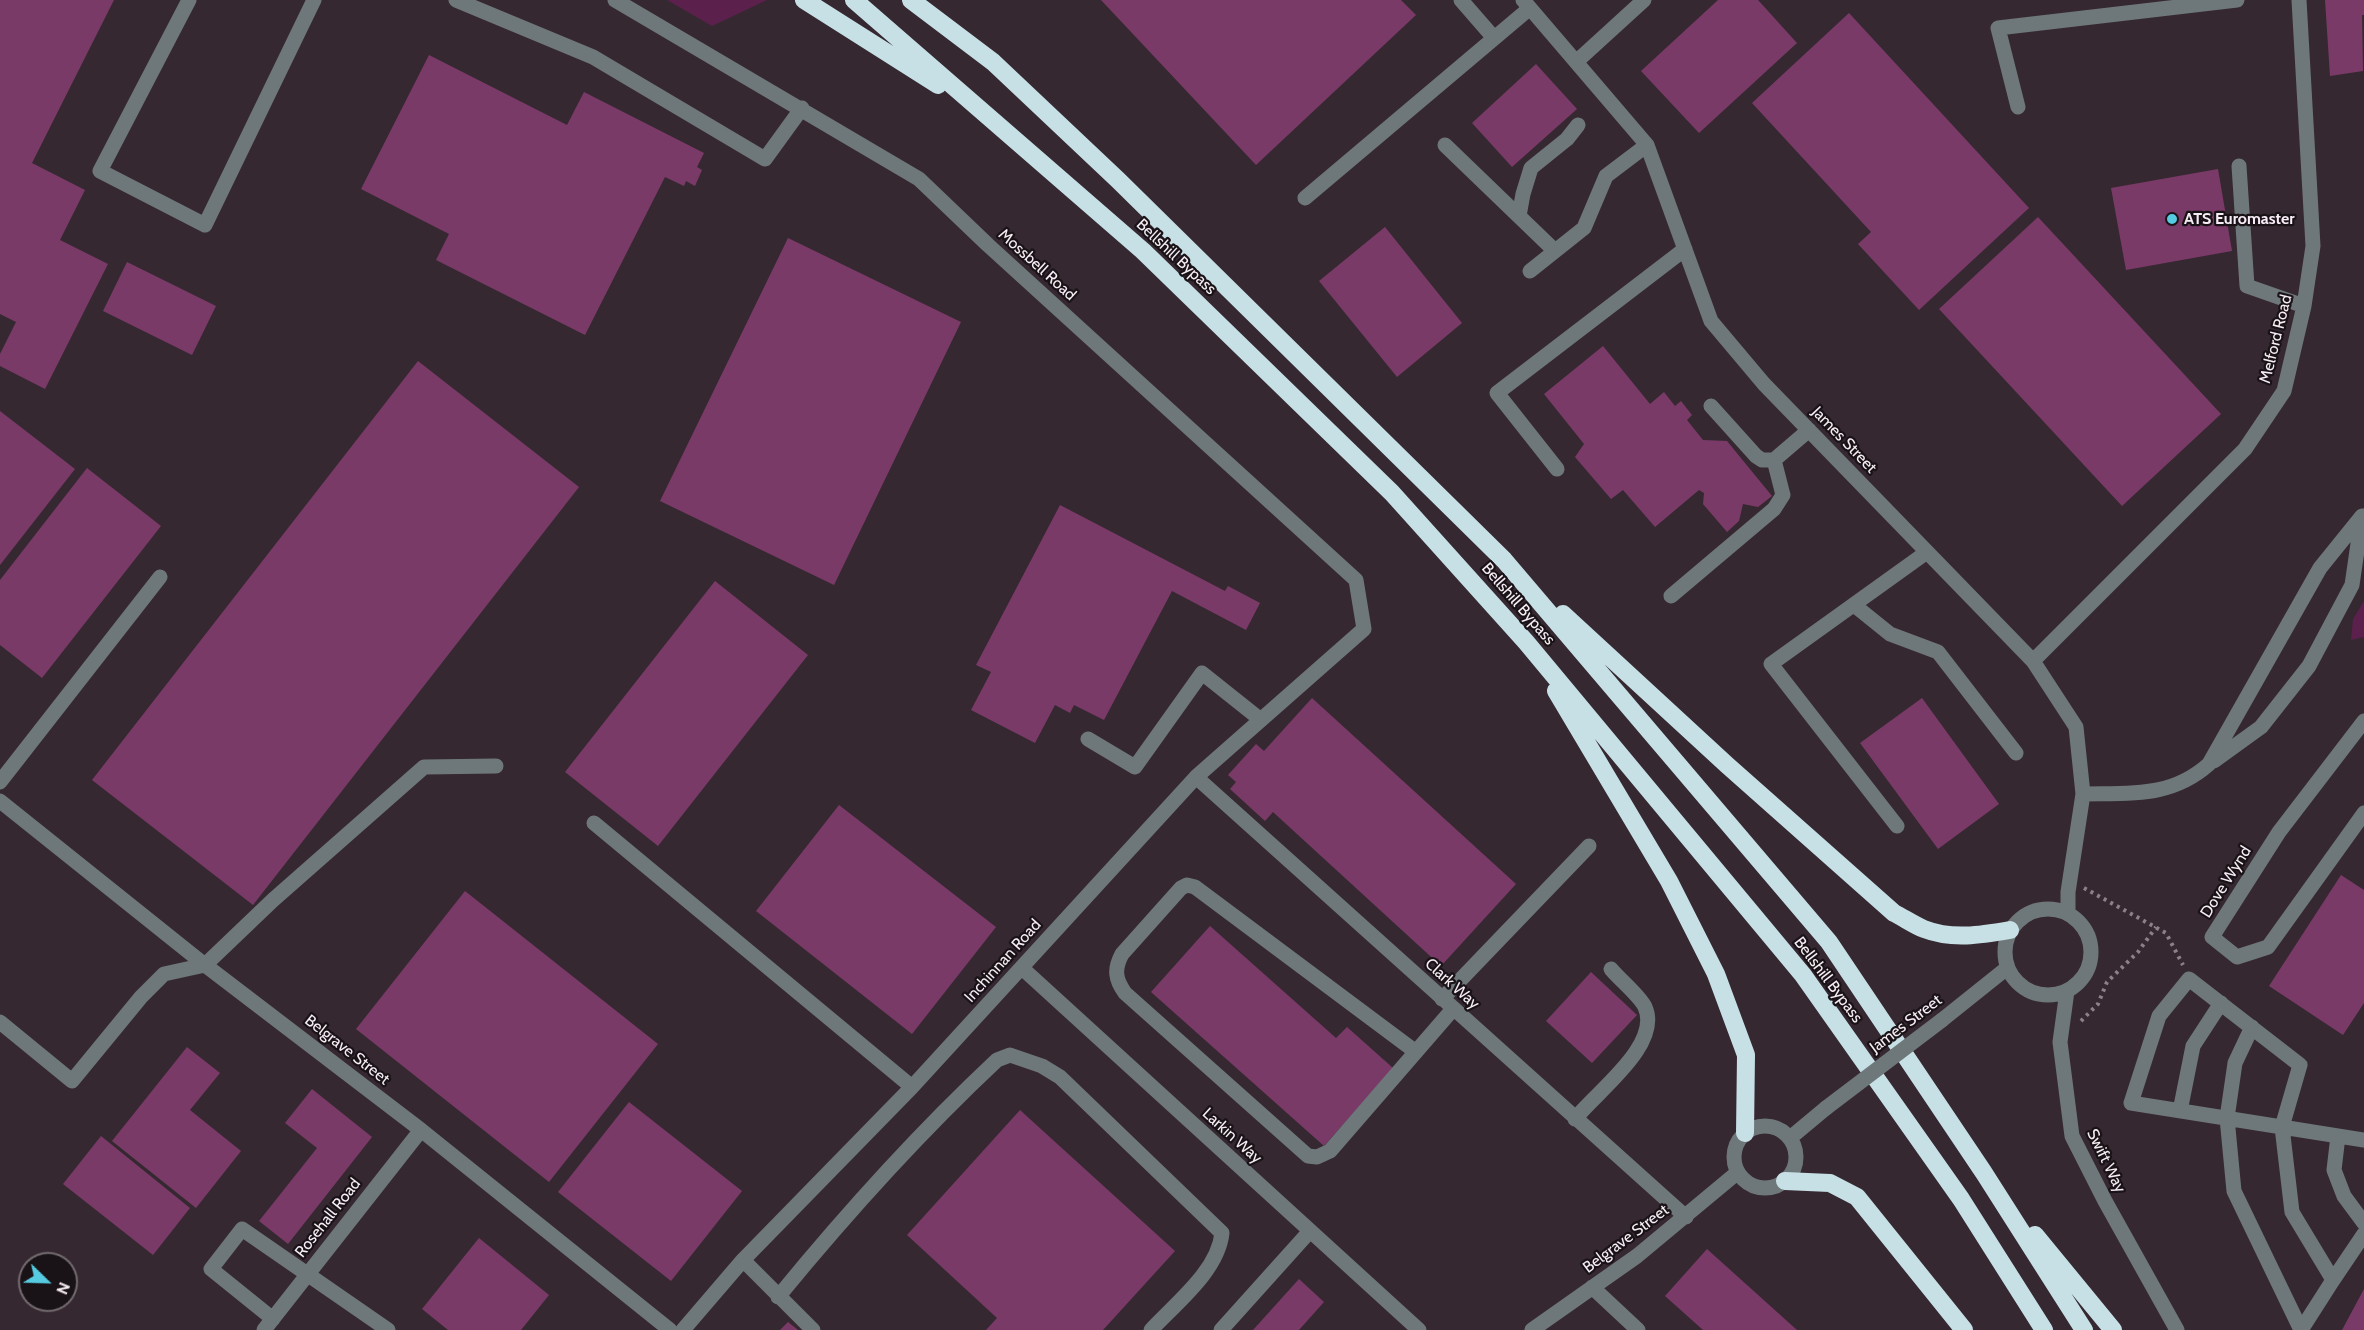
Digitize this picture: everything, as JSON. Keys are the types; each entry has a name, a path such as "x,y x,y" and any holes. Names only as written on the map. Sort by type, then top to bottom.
{"highway":[{"path":"804,0 991,117"},
{"name":"Bellshill Bypass","path":"854,0 1143,251 1392,493 1526,642 1803,975 1961,1198 2044,1330"},
{"name":"Bellshill Bypass","path":"911,0 993,62 1118,180 1504,560 1829,942 1984,1173 2084,1330"},
{"path":"928,0 993,62"},
{"path":"1504,560 1727,765 1894,913 1924,929 1950,936 1979,935 2010,930"},
{"path":"1526,642 1669,881 1716,974 1746,1055 1745,1133"},
{"path":"1984,1173 2113,1330"},
{"path":"1785,1181 1830,1183 1857,1197 1964,1330"}],"street":[{"path":"189,0 100,171 205,225 314,0"},
{"path":"456,0 593,57 765,159 802,108"},
{"name":"Mossbell Road","path":"615,0 802,108 919,179 988,245 1356,580 1364,629"},
{"path":"1461,0 1494,39"},
{"path":"1576,62 1644,0"},
{"path":"2018,106 1998,28 2237,0"},
{"name":"Melford Road","path":"2033,661 2245,449 2284,391 2304,306 2313,246 2299,0"},
{"path":"1305,198 1494,39 1526,4"},
{"name":"James Street","path":"1526,4 1647,145 1711,321 1764,384 2033,661 2076,727 2083,794 2070,880 2068,913"},
{"path":"1519,216 1531,168 1567,139 1578,125"},
{"path":"1445,145 1555,250"},
{"path":"1530,271 1584,228 1606,176 1647,145"},
{"path":"2239,166 2247,286 2304,306"},
{"path":"1557,469 1497,393 1685,249"},
{"path":"1711,406 1762,460 1774,460 1809,430"},
{"path":"1671,596 1774,509 1783,495 1774,460"},
{"path":"2208,764 2320,568 2363,516"},
{"path":"2083,794 2150,793 2193,778 2208,764 2261,727 2309,666 2352,585 2363,516"},
{"path":"1897,826 1771,664 1927,552"},
{"path":"0,782 160,577"},
{"path":"1854,605 1890,634 1938,652 2016,753"},
{"name":"Inchinnan Road","path":"683,1330 743,1260 912,1087 1196,777 1364,629"},
{"path":"1088,739 1135,766 1202,673 1262,720"},
{"name":"Dove Wynd","path":"2364,721 2279,832 2212,937 2237,957 2268,947 2364,813"},
{"path":"0,1022 72,1081 141,997 164,974 205,965 273,900 424,766 496,766"},
{"name":"Clark Way","path":"1196,777 1575,1119 1686,1216"},
{"name":"Belgrave Street","path":"0,801 205,965 421,1130 670,1330"},
{"path":"594,823 912,1087"},
{"path":"1416,1052 1195,887 1187,885 1181,888 1122,954 1116,964 1116,981 1125,993 1308,1156 1317,1157 1330,1151 1416,1052 1448,1004 1589,846"},
{"path":"2054,908 2068,913 2080,922 2089,936 2092,950 2088,969 2080,982 2067,991 2053,996 2031,993 2018,985 2007,968 2004,952 2010,930 2020,918 2039,909 2054,908"},
{"name":"Larkin Way","path":"1022,968 1419,1330"},
{"name":"James Street","path":"1790,1138 2007,968"},
{"path":"1575,1119 1633,1058 1649,1027 1645,1006 1611,969"},
{"path":"2333,1280 2292,1212 2282,1127 2300,1065 2189,979 2158,1016 2131,1103 2227,1118 2282,1127 2338,1136 2364,1140"},
{"name":"Swift Way","path":"2067,991 2060,1042 2072,1136 2104,1200 2177,1330"},
{"path":"2180,1111 2193,1046 2221,1003"},
{"path":"2252,1027 2235,1063 2227,1118 2234,1191 2301,1330"},
{"path":"778,1297 830,1233 930,1125 997,1060 1010,1055 1042,1066 1060,1077 1222,1233 1215,1258 1206,1271 1151,1330"},
{"path":"1774,1127 1790,1138 1796,1156 1795,1165 1785,1181 1778,1186 1759,1188 1743,1180 1734,1162 1734,1152 1745,1133 1753,1128 1774,1127"},
{"name":"Rosehall Road","path":"268,1324 421,1130"},
{"path":"2338,1136 2334,1170 2344,1196 2364,1223"},
{"name":"Belgrave Street","path":"1532,1330 1637,1256 1738,1172"},
{"path":"268,1324 211,1269 242,1229 388,1330"},
{"path":"1221,1330 1310,1231"},
{"path":"2301,1330 2364,1234"},
{"path":"743,1260 813,1330"},
{"path":"1592,1287 1638,1330"}],"path":[{"path":"2070,880 2166,933 2189,979"},
{"path":"2060,1042 2098,1004 2107,982 2138,952 2156,927"}],"shaded area":[{"path":"667,0 767,0 712,26"},
{"path":"2364,601 2364,637 2351,640 2353,619"}],"building":[{"path":"0,0 114,0 32,163 85,190 60,240 108,264 45,389 0,366 0,354 16,322 0,314"},
{"path":"1101,0 1401,0 1416,15 1256,165"},
{"path":"1718,0 1758,0 1797,43 1699,133 1641,71"},
{"path":"2325,0 2364,0 2363,71 2330,76"},
{"path":"1849,13 2029,208 1919,310 1858,244 1871,232 1752,103"},
{"path":"429,55 567,125 584,92 704,153 697,167 702,170 695,186 686,181 684,186 665,177 585,335 436,260 449,234 361,189"},
{"path":"1536,64 1577,109 1512,167 1472,123"},
{"name":"ATS Euromaster","path":"2218,169 2232,251 2126,270 2111,188"},
{"path":"2038,217 2221,414 2122,506 1939,309"},
{"path":"1385,227 1462,323 1397,377 1319,281"},
{"path":"788,238 961,322 834,585 660,501"},
{"path":"127,262 216,306 192,355 103,311"},
{"path":"1603,346 1650,404 1664,392 1675,406 1681,401 1692,415 1687,420 1703,440 1727,441 1772,496 1758,507 1743,504 1739,521 1727,532 1703,504 1704,493 1699,490 1655,527 1623,490 1611,499 1575,457 1584,444 1544,394"},
{"path":"418,361 579,487 253,905 92,780"},
{"path":"0,411 75,469 0,565"},
{"path":"87,468 161,526 42,678 0,645 0,580"},
{"path":"1060,505 1225,591 1228,586 1260,603 1246,630 1172,591 1104,720 1074,705 1070,713 1055,705 1035,743 971,710 991,672 976,665"},
{"path":"715,581 808,655 658,846 565,772"},
{"path":"1312,698 1516,884 1441,966 1273,812 1265,821 1230,789 1236,782 1228,775 1256,744 1264,751"},
{"path":"1922,698 1999,804 1938,849 1860,743"},
{"path":"839,805 996,927 912,1034 756,911"},
{"path":"2341,875 2364,890 2364,1003 2343,1035 2269,986"},
{"path":"465,891 658,1044 549,1182 356,1029"},
{"path":"1210,926 1336,1038 1347,1027 1393,1068 1324,1146 1151,992"},
{"path":"1591,972 1637,1015 1592,1063 1546,1021"},
{"path":"187,1047 220,1073 190,1110 241,1151 196,1208 112,1141"},
{"path":"312,1089 372,1137 288,1244 259,1221 317,1148 285,1123"},
{"path":"629,1102 742,1191 671,1281 558,1192"},
{"path":"1020,1110 1175,1251 1103,1330 986,1330 997,1318 907,1235"},
{"path":"101,1136 190,1208 153,1255 63,1184"},
{"path":"479,1238 549,1295 521,1330 448,1330 422,1309"},
{"path":"1707,1249 1797,1330 1703,1330 1665,1296"},
{"path":"1299,1279 1324,1302 1299,1330 1253,1330"},
{"path":"2364,1289 2364,1330 2342,1330"},
{"path":"788,1322 798,1330 780,1330"}],"place":[{"name":"ATS Euromaster","path":"2172,219"}]}
